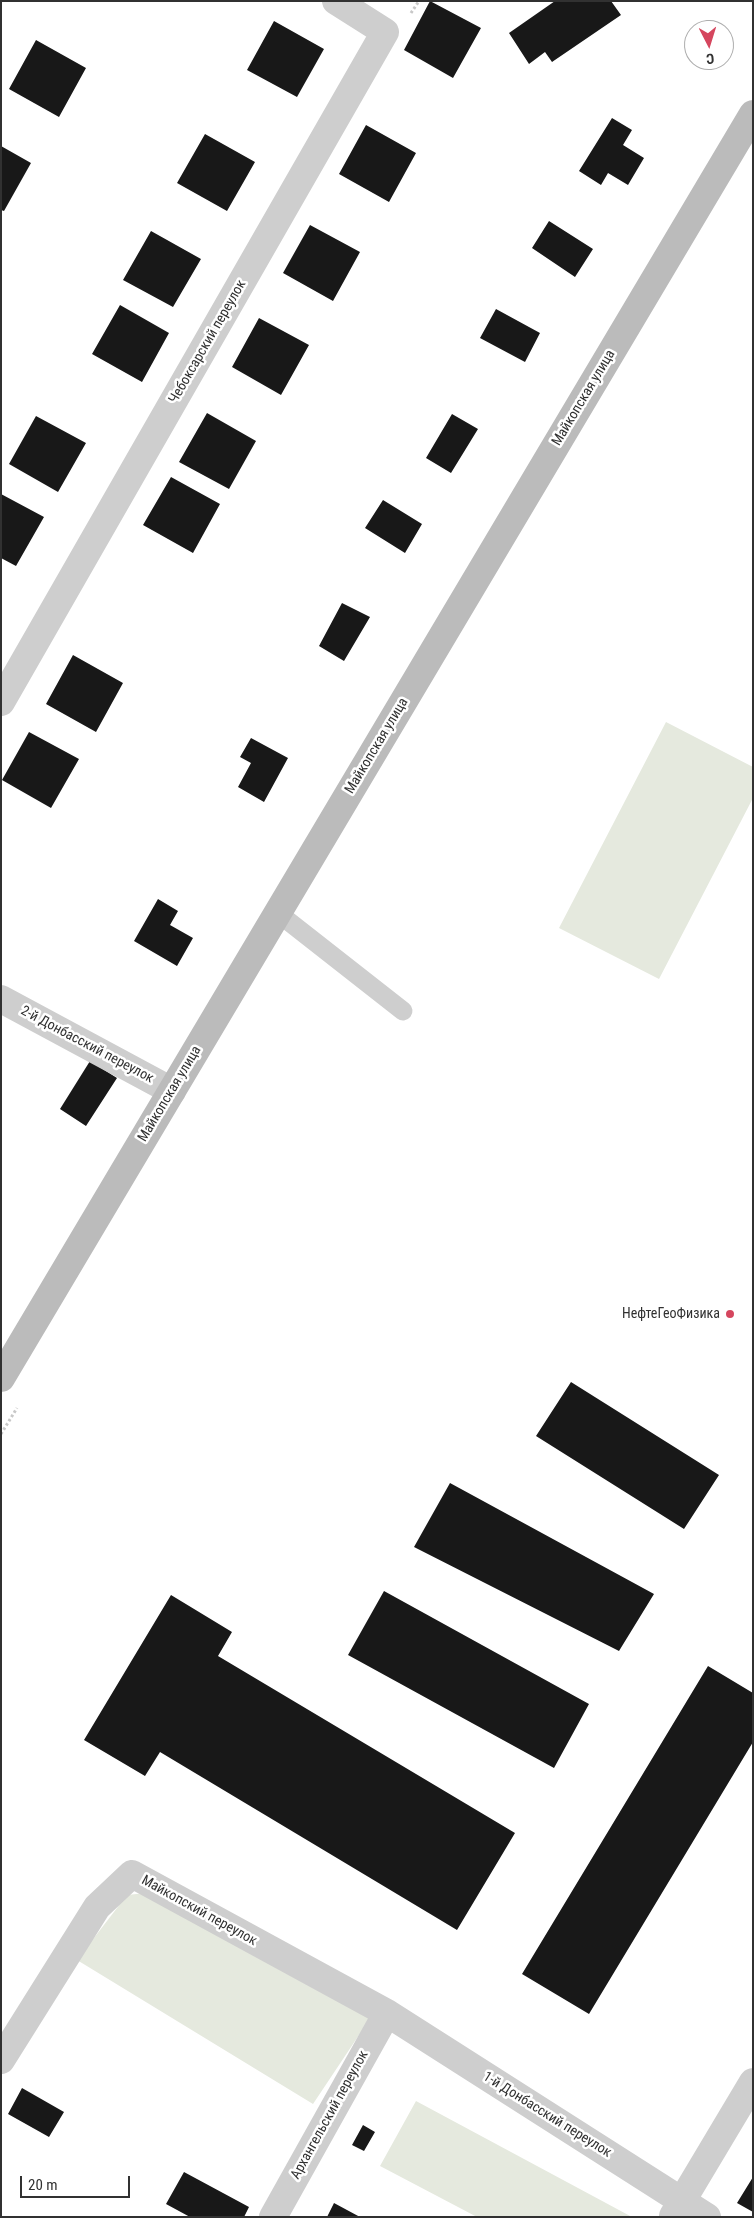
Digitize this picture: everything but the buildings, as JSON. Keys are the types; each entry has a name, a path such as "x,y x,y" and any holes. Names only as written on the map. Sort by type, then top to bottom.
{"street":[{"name":"Чебоксарский переулок","path":"1,702 385,32 336,1"},
{"name":"Майкопская улица","path":"1,1378 753,114"},
{"name":"2-й Донбасский переулок","path":"1,1000 172,1091"},
{"name":"Майкопский переулок","path":"1,2060 96,1907 132,1874 387,2013"},
{"name":"1-й Донбасский переулок","path":"387,2013 677,2209 707,2217"},
{"name":"Архангельский переулок","path":"272,2217 387,2013"},
{"path":"677,2209 753,2082"}],"lane":[{"path":"278,913 404,1011"}],"shaded area":[{"path":"666,722 753,767 753,798 659,979 559,928"},
{"path":"146,1893 373,2014 313,2104 77,1960 127,1895"},
{"path":"416,2101 632,2217 477,2217 380,2166"}],"place":[{"name":"НефтеГеоФизика","path":"730,1314"}]}
